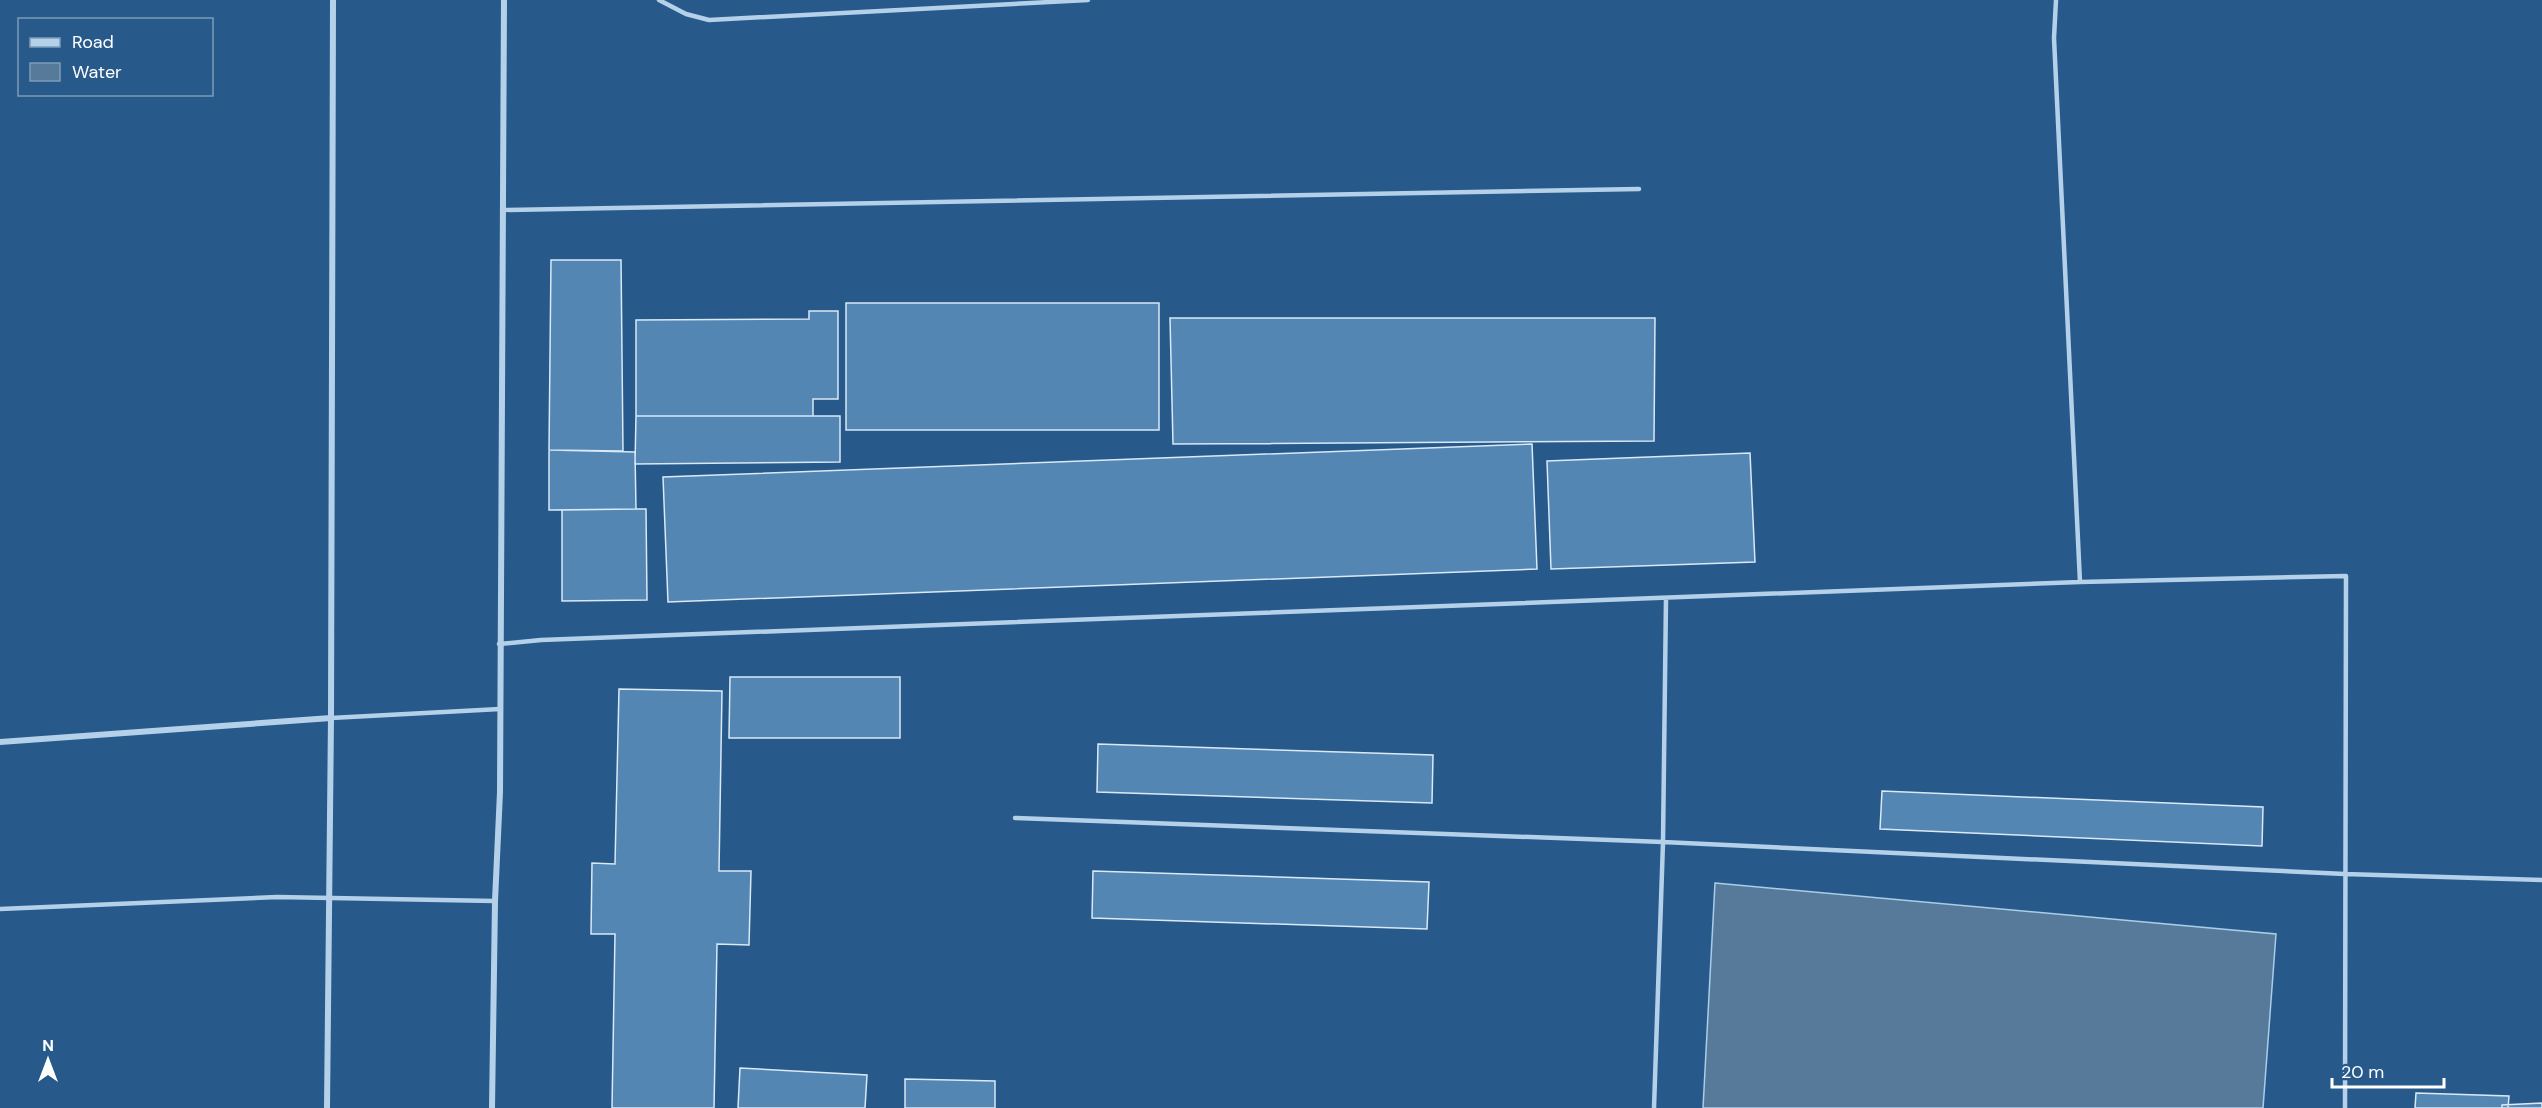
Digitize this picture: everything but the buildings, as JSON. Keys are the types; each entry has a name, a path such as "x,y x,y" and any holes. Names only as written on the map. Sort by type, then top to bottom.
{"street":[{"path":"327,1108 331,718 333,0"},
{"path":"492,1108 495,901 500,792 504,0"},
{"path":"0,742 331,718"}],"lane":[{"path":"660,0 686,14 709,20 1088,0"},
{"path":"2056,0 2054,38 2080,582"},
{"path":"502,210 1639,189"},
{"path":"499,644 541,640 2080,582 2346,576 2345,1108"},
{"path":"1654,1108 1663,842 1666,598"},
{"path":"331,718 500,709"},
{"path":"1015,818 1663,842 2344,874 2542,880"},
{"path":"0,909 277,897 495,901"}],"water":[{"path":"1715,883 2276,934 2263,1108 1703,1108"}]}
